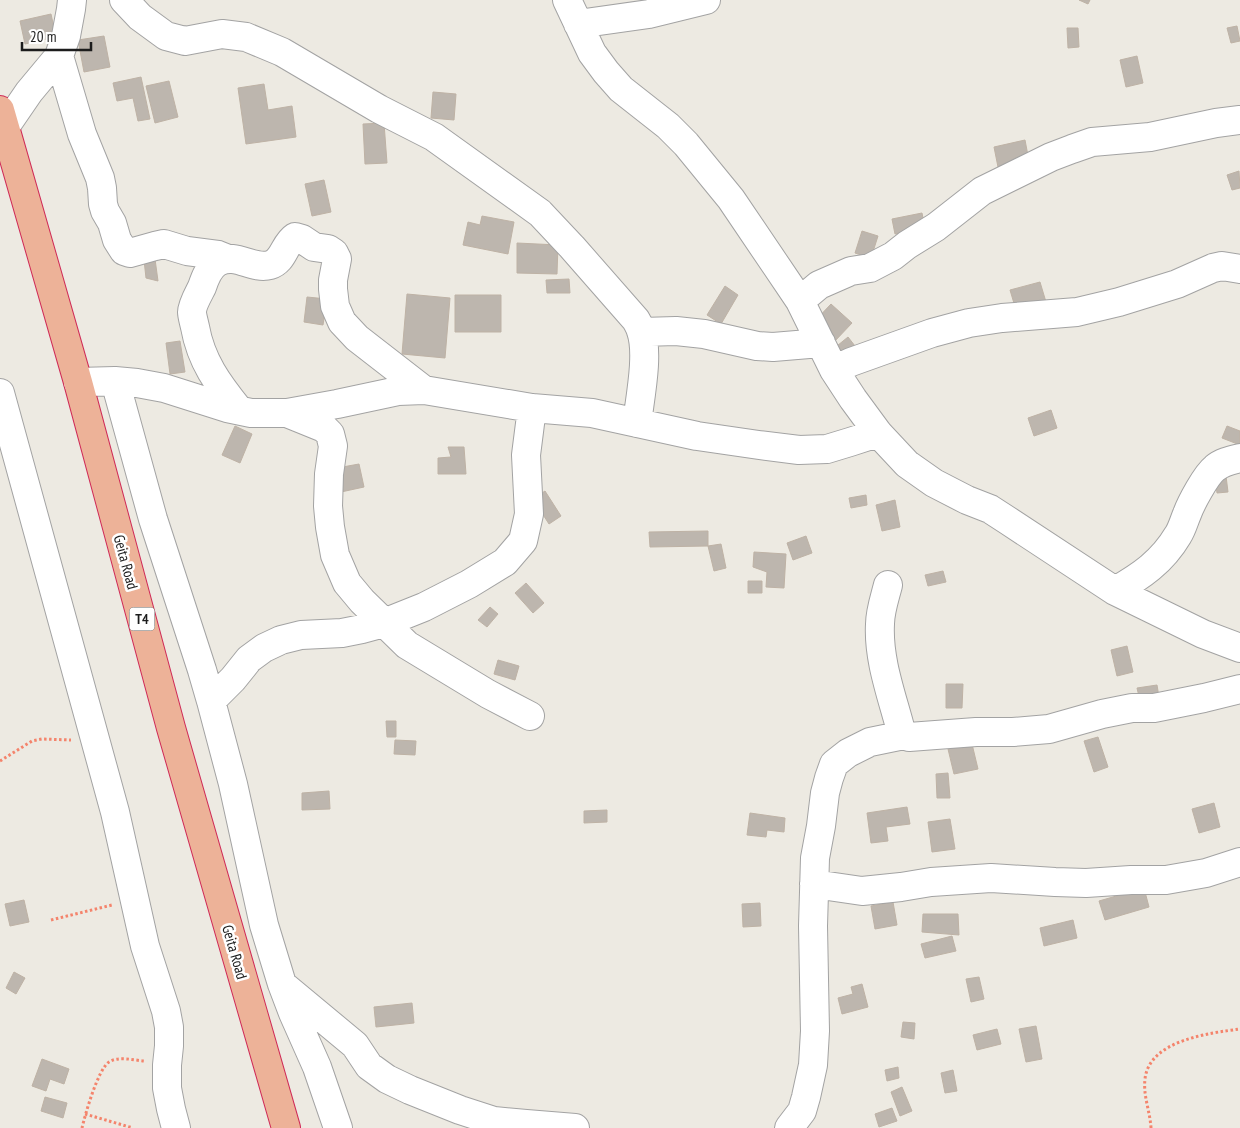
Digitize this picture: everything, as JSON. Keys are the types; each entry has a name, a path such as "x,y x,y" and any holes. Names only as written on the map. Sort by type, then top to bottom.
{"highway":[{"name":"Geita Road","path":"2,119 78,382 171,728 286,1128"}],"street":[{"path":"2,119 29,92 59,56 66,36 72,0"},
{"path":"124,0 140,17 166,36 185,41 222,34 246,37 282,52 379,109 434,137 540,213 612,292 636,320 642,332 644,360 637,423"},
{"path":"706,0 649,14 573,12 592,53 606,72 621,89 668,126 686,144 731,199 800,301 834,370 878,433 907,464 934,483 967,500 990,509 1115,591 1203,634 1240,648"},
{"path":"59,56 82,134 100,178 102,204 112,222 117,240 124,251 130,253 164,244 187,251 240,260 258,266 271,265 279,261 290,241 294,238 302,239 314,247 331,250 337,259 333,289 335,306 342,322 357,338 424,390"},
{"path":"800,301 819,285 851,271 870,268 893,256 982,191 1072,149 1092,142 1150,136 1240,120"},
{"path":"228,259 217,262 207,274 192,311 196,334 205,361 219,386 238,410"},
{"path":"834,370 932,332 1002,318 1077,312 1177,284 1213,268 1222,266 1240,269"},
{"path":"642,332 676,331 704,334 757,346 773,347 821,343"},
{"path":"115,380 153,519 211,701 233,784 264,925 282,984 318,1068 338,1128"},
{"path":"78,382 115,380 137,383 164,388 227,408 251,413 287,413 398,391 424,390 532,408 592,413 697,436 799,450 827,448 878,433"},
{"path":"0,393 117,821 145,946 166,1011 169,1027 167,1088 176,1128"},
{"path":"211,701 250,659 264,648 281,640 301,635 328,632 342,633 384,623 424,607 470,584 505,562 523,541 529,514 526,455 532,408"},
{"path":"287,413 324,428 330,434 333,446 329,474 328,506 330,527 335,555 347,583 407,645 488,694 530,716"},
{"path":"1115,591 1140,577 1166,552 1178,535 1201,486 1215,468 1227,461 1240,458"},
{"path":"888,585 880,622 880,638 889,687 904,736"},
{"path":"789,1128 802,1111 813,1065 816,1031 813,926 815,858 825,793 834,764 848,752 870,742 904,736 1049,729 1102,714 1132,708 1162,706 1240,689"},
{"path":"814,884 862,891 931,882 991,878 1055,882 1166,880 1206,873 1240,862"},
{"path":"282,984 355,1045 369,1066 387,1079 460,1110 494,1120 574,1128"}],"path":[{"path":"0,761 32,741 42,739 73,740 94,735"},
{"path":"51,920 134,898"},
{"path":"1151,1128 1145,1092 1145,1077 1153,1059 1172,1046 1194,1037 1240,1029"},
{"path":"82,1128 99,1076 107,1063 117,1059 167,1065"},
{"path":"85,1114 133,1128"}],"building":[{"path":"1079,0 1090,0 1088,4"},
{"path":"51,14 56,37 25,44 20,21"},
{"path":"1237,26 1240,41 1231,43 1227,28"},
{"path":"1067,28 1078,28 1079,47 1068,48"},
{"path":"104,36 110,67 84,72 78,40"},
{"path":"1137,56 1143,83 1126,87 1120,60"},
{"path":"141,77 150,119 138,121 133,98 117,101 113,83"},
{"path":"169,81 178,117 155,123 146,86"},
{"path":"264,84 268,110 292,106 296,137 246,144 238,88"},
{"path":"433,92 456,94 454,120 431,118"},
{"path":"384,123 387,163 365,164 363,124"},
{"path":"1025,140 1029,161 998,167 994,147"},
{"path":"1239,171 1240,188 1232,190 1227,175"},
{"path":"324,180 331,212 312,216 305,184"},
{"path":"922,213 925,228 895,234 892,219"},
{"path":"482,216 514,222 508,254 463,245 468,222 480,225"},
{"path":"862,231 878,236 871,258 855,253"},
{"path":"517,243 558,245 557,274 517,273"},
{"path":"155,259 158,281 146,278 144,260"},
{"path":"569,279 570,293 547,293 546,280"},
{"path":"1040,282 1046,302 1016,310 1010,290"},
{"path":"725,286 738,295 721,324 707,315"},
{"path":"407,294 450,298 445,358 402,354"},
{"path":"455,295 501,295 501,332 455,332"},
{"path":"307,297 327,299 323,325 304,322"},
{"path":"831,304 852,323 834,342 813,323"},
{"path":"848,337 855,346 839,359 832,350"},
{"path":"180,341 185,372 170,374 166,343"},
{"path":"1051,410 1057,428 1034,436 1028,418"},
{"path":"235,426 252,434 240,463 222,455"},
{"path":"1227,426 1240,431 1240,445 1222,438"},
{"path":"448,447 464,447 466,474 438,474 438,458 451,457"},
{"path":"359,464 364,487 341,492 337,468"},
{"path":"1226,476 1228,492 1217,493 1215,478"},
{"path":"545,491 561,516 549,524 533,499"},
{"path":"866,495 867,505 851,508 849,498"},
{"path":"895,500 900,527 882,531 876,505"},
{"path":"708,531 708,546 650,547 649,532"},
{"path":"806,536 812,553 793,560 787,543"},
{"path":"721,544 726,568 714,571 708,546"},
{"path":"754,552 786,554 784,588 766,587 767,572 753,567"},
{"path":"943,571 946,582 928,586 925,575"},
{"path":"748,581 762,581 762,593 748,593"},
{"path":"526,583 544,603 533,613 515,593"},
{"path":"490,607 498,614 487,627 478,620"},
{"path":"1127,646 1133,672 1117,676 1111,650"},
{"path":"498,660 519,666 515,680 494,674"},
{"path":"946,684 963,684 962,708 946,708"},
{"path":"1157,685 1159,697 1140,701 1137,688"},
{"path":"386,721 396,721 396,737 387,737"},
{"path":"1098,737 1108,767 1094,772 1084,741"},
{"path":"395,740 416,741 415,755 394,754"},
{"path":"972,744 978,769 954,774 948,749"},
{"path":"948,773 950,798 937,798 936,774"},
{"path":"329,791 330,809 302,810 302,793"},
{"path":"1214,803 1220,827 1199,833 1192,809"},
{"path":"907,807 910,824 886,827 888,841 871,843 867,813"},
{"path":"607,810 607,822 584,823 584,811"},
{"path":"750,813 785,818 784,832 767,830 766,837 747,835"},
{"path":"950,819 955,849 932,852 928,822"},
{"path":"1144,888 1149,907 1105,920 1099,901"},
{"path":"24,900 29,922 10,926 5,904"},
{"path":"893,902 897,925 875,929 871,906"},
{"path":"760,903 761,926 743,927 742,904"},
{"path":"923,914 958,914 959,935 922,932"},
{"path":"1073,920 1077,938 1044,946 1040,928"},
{"path":"952,936 956,951 925,958 921,944"},
{"path":"14,972 25,978 16,994 6,988"},
{"path":"979,977 984,999 971,1002 966,979"},
{"path":"862,984 868,1007 842,1014 838,998 853,994 851,987"},
{"path":"412,1003 414,1023 376,1027 374,1007"},
{"path":"903,1022 915,1023 914,1039 901,1037"},
{"path":"1036,1026 1042,1059 1026,1062 1019,1029"},
{"path":"997,1029 1001,1044 977,1050 973,1035"},
{"path":"42,1059 69,1069 64,1084 50,1079 46,1091 32,1086"},
{"path":"898,1067 899,1078 887,1081 885,1070"},
{"path":"953,1070 957,1091 945,1093 941,1073"},
{"path":"902,1087 912,1111 900,1116 891,1092"},
{"path":"45,1097 67,1103 63,1118 41,1111"},
{"path":"892,1108 897,1121 879,1127 875,1114"}]}
